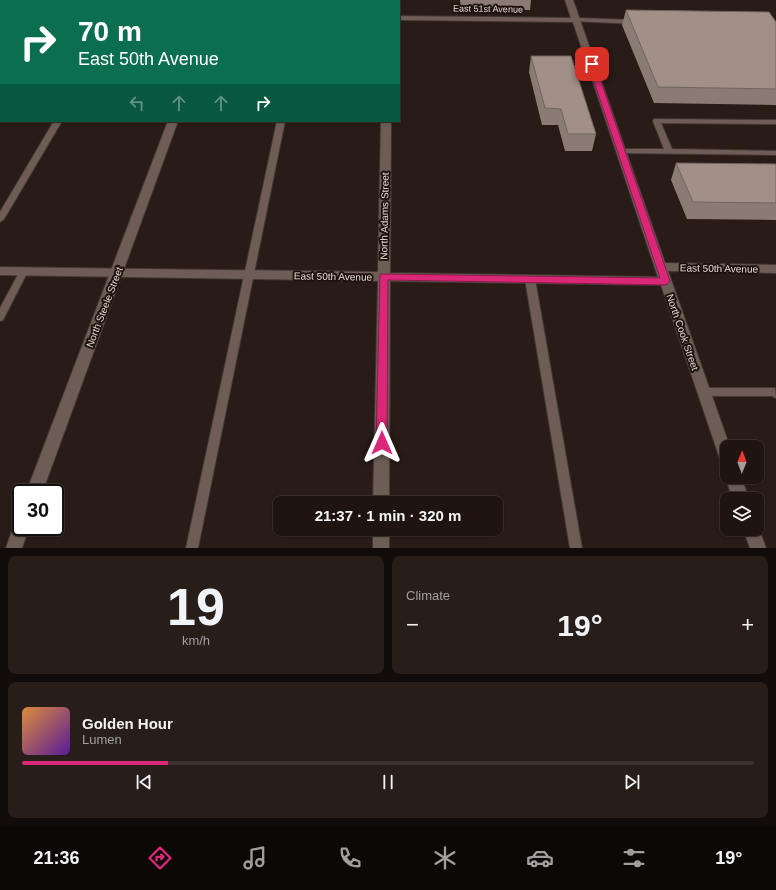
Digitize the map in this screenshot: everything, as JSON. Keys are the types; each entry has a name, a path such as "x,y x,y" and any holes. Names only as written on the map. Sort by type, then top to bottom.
{"street":[{"name":"North Cook Street","path":"569,0 720,440"},
{"name":"East 51st Avenue","path":"400,18 576,20"},
{"name":"North Steele Street","path":"37,484 173,122"},
{"name":"North Adams Street","path":"381,496 386,122"},
{"name":"East 50th Avenue","path":"661,267 776,268"},
{"name":"East 50th Avenue","path":"0,271 666,281"},
{"path":"14,548 18,536"},
{"path":"381,536 381,548"},
{"path":"754,536 758,548"}],"lane":[{"path":"576,20 644,22"},
{"path":"669,152 656,121 776,122"},
{"path":"0,219 57,122"},
{"path":"192,548 280,122"},
{"path":"622,151 776,153"},
{"path":"0,317 24,271"},
{"path":"530,279 576,548"},
{"path":"704,392 775,392 776,394"}],"building":[{"path":"626,10 769,12 776,22 776,89 658,87"},
{"path":"531,56 571,56 596,134 568,134 561,109 545,108"},
{"path":"676,163 776,164 776,203 693,202"}],"route":[{"path":"382,443 383,277 666,281 592,64"}]}
